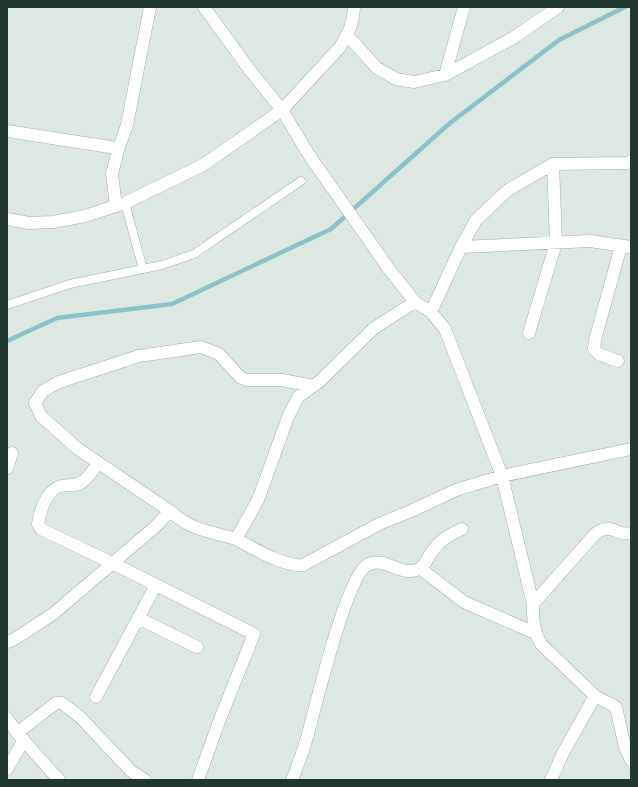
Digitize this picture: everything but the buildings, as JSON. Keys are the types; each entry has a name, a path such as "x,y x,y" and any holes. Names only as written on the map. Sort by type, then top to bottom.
{"street":[{"path":"120,204 112,174 118,150 127,125 150,7"},
{"path":"204,7 249,69 282,110 309,155 389,269 415,302 431,312 444,329 502,476 533,604 533,623 535,633 541,644 595,696 616,706 625,747 631,760"},
{"path":"7,219 29,223 53,222 85,216 120,204 204,165 282,110 340,47 353,23 354,7"},
{"path":"445,75 464,7"},
{"path":"347,35 377,68 396,79 414,82 445,75 513,38 558,7"},
{"path":"7,131 118,150"},
{"path":"431,312 476,220 508,190 553,164 626,164 631,162"},
{"path":"529,333 556,243 553,164"},
{"path":"462,247 590,241 626,247 595,340 594,349 599,354 618,362"},
{"path":"236,539 258,500 288,417 298,397 320,381 374,328 415,302"},
{"path":"313,386 282,380 246,380 240,377 220,354 201,347 139,356 59,382 43,391 35,403 41,416 78,449 181,520 195,528 236,539 296,566 303,565 379,524 456,490 502,476 631,449"},
{"path":"7,468 12,453"},
{"path":"98,463 83,481 75,486 60,486 50,491 39,515 38,524 42,529 254,634 220,719 198,780"},
{"path":"7,642 13,640 53,614 155,526 170,511"},
{"path":"292,780 308,735 327,662 344,610 354,585 365,566 382,563 410,573 421,569 434,548 447,536 462,528"},
{"path":"533,604 601,529 610,528 626,535 631,533"},
{"path":"421,569 464,602 535,633"},
{"path":"96,696 156,585"},
{"path":"138,618 197,646"},
{"path":"551,780 563,753 595,696"},
{"path":"7,769 20,737 56,703 62,703 80,717 131,771 145,780"},
{"path":"7,718 20,737 59,780"}],"lane":[{"path":"7,305 70,284 162,265 194,254 301,181"},
{"path":"120,204 143,269"}],"waterway":[{"path":"7,341 57,318 172,304 331,229 450,123 559,40 625,7"}]}
